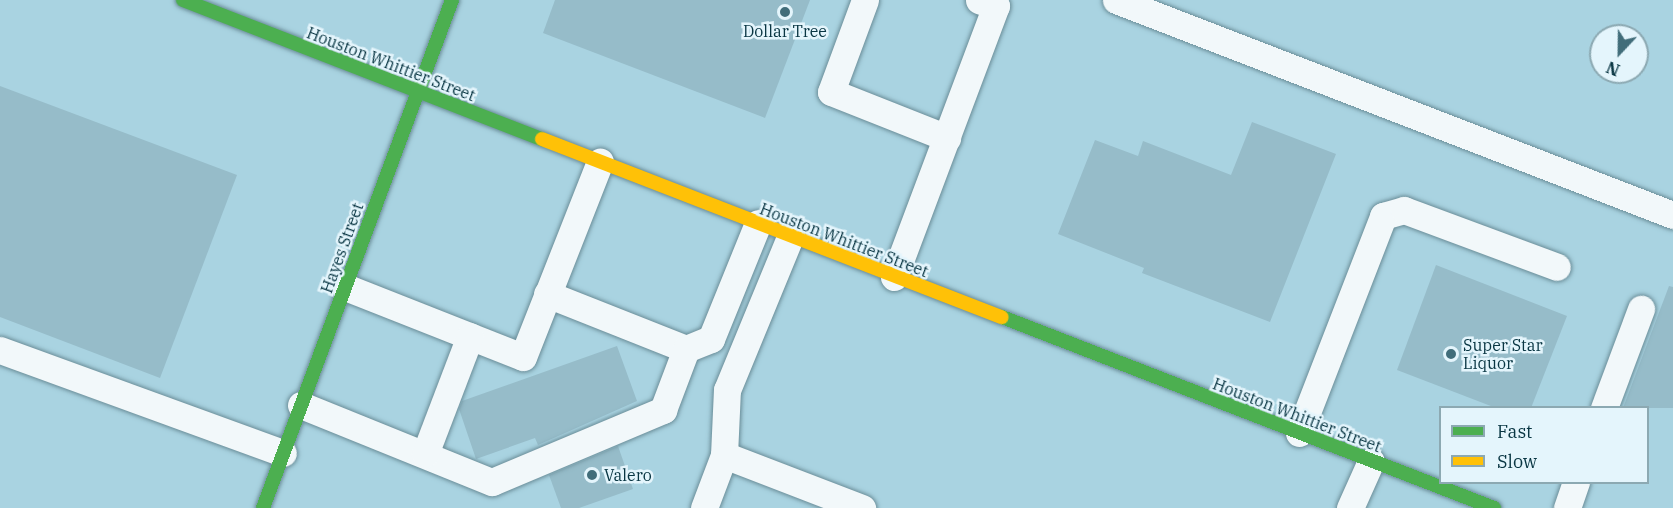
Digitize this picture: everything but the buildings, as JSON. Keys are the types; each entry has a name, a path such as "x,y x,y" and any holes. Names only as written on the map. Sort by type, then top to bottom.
{"street":[{"name":"Houston Whittier Street","path":"183,0 1494,508"},
{"name":"Hayes Street","path":"263,508 452,0"}],"lane":[{"path":"865,0 831,92 947,138"},
{"path":"1116,0 1673,215"},
{"path":"894,277 947,138 991,2"},
{"path":"345,288 523,357 600,162"},
{"path":"1299,434 1383,216 1404,210 1557,267"},
{"path":"547,294 686,349 711,339 758,224"},
{"path":"704,508 724,455 727,390 790,237"},
{"path":"1605,406 1641,309"},
{"path":"425,454 470,336"},
{"path":"301,405 492,482 663,410 686,349"},
{"path":"0,350 283,453"},
{"path":"724,455 862,508"},
{"path":"1350,508 1371,460"},
{"path":"1567,508 1576,484"}],"traffic: fast":[{"path":"183,0 542,139"},
{"path":"263,508 452,0"},
{"path":"1002,317 1494,508"}],"traffic: slow":[{"path":"542,139 1002,317"}],"place":[{"name":"Dollar Tree","path":"785,12"},
{"name":"Super Star Liquor","path":"1451,354"},
{"name":"Valero","path":"592,475"}]}
